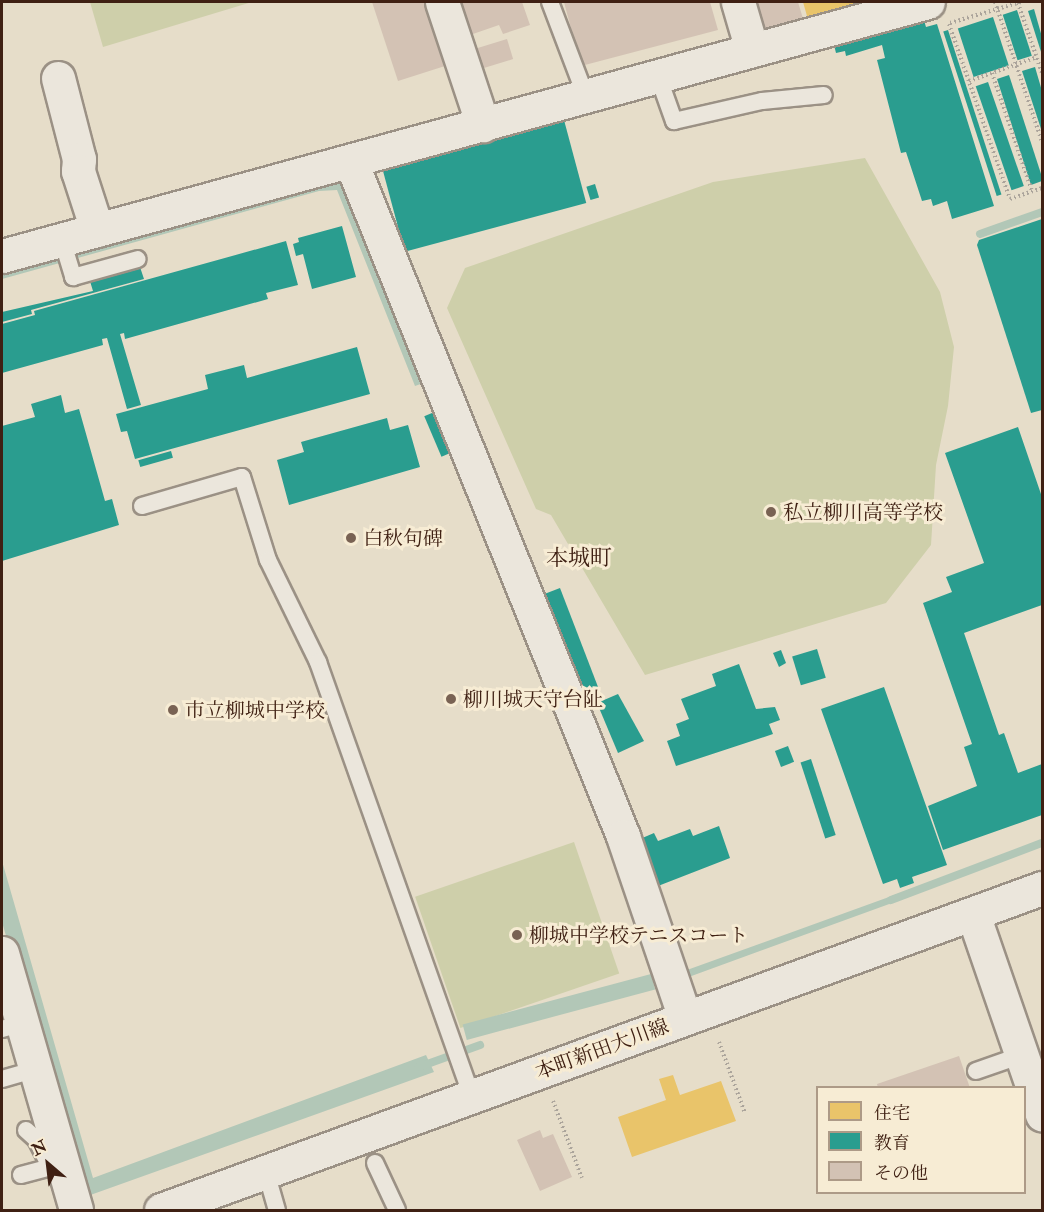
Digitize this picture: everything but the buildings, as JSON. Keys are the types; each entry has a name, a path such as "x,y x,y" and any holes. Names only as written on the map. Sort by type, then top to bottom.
{"street":[{"path":"442,2 483,125"},
{"path":"738,2 752,50"},
{"path":"2,256 65,251 97,230 752,50 929,12"},
{"path":"58,78 79,159 78,171 97,230"},
{"path":"351,162 623,836 685,1018"},
{"name":"本町新田大川線","path":"161,1210 1042,888"},
{"path":"973,914 1042,1114"},
{"path":"2,953 12,1026 36,1069 56,1166 76,1210"}],"lane":[{"path":"550,2 586,97"},
{"path":"658,76 674,121 762,101 824,95"},
{"path":"65,251 73,277 138,259"},
{"path":"142,506 242,477 268,560 318,662 472,1097"},
{"path":"976,1071 1022,1055"},
{"path":"2,1079 36,1069"},
{"path":"1026,1118 1042,1114"},
{"path":"21,1175 56,1166 36,1139 26,1130"},
{"path":"375,1163 397,1210"},
{"path":"266,1172 277,1210"}],"path":[{"path":"995,2 1042,142"},
{"path":"1042,73 1020,2 998,9 929,12 969,81 1010,199 1042,188"},
{"path":"969,81 1037,57"},
{"path":"992,73 1032,191"},
{"path":"719,1042 745,1113"},
{"path":"553,1101 582,1178"}],"green space":[{"path":"90,2 252,2 103,47"},
{"path":"865,158 940,292 954,347 948,406 936,465 931,545 886,603 645,675 551,515 536,509 447,308 465,268 713,182"},
{"name":"柳城中学校テニスコート","path":"574,842 619,973 460,1028 415,897"}],"shaded area":[{"path":"346,172 429,381 415,386 337,190 319,191 2,279 2,267"},
{"path":"631,821 687,970 900,893 903,899 686,978"},
{"path":"2,861 93,1178 426,1055 434,1072 82,1198 2,922"},
{"path":"651,974 655,989 467,1040 463,1024"}],"waterway":[{"path":"980,234 1042,212"},
{"path":"891,900 1042,843"},
{"path":"419,1067 480,1045"}],"place":[{"name":"私立柳川高等学校","path":"771,512"},
{"name":"白秋句碑","path":"351,538"},
{"name":"柳川城天守台阯","path":"451,699"},
{"name":"市立柳城中学校","path":"173,710"},
{"name":"柳城中学校テニスコート","path":"517,935"}],"district":[{"name":"本城町","path":"579,559"}]}
